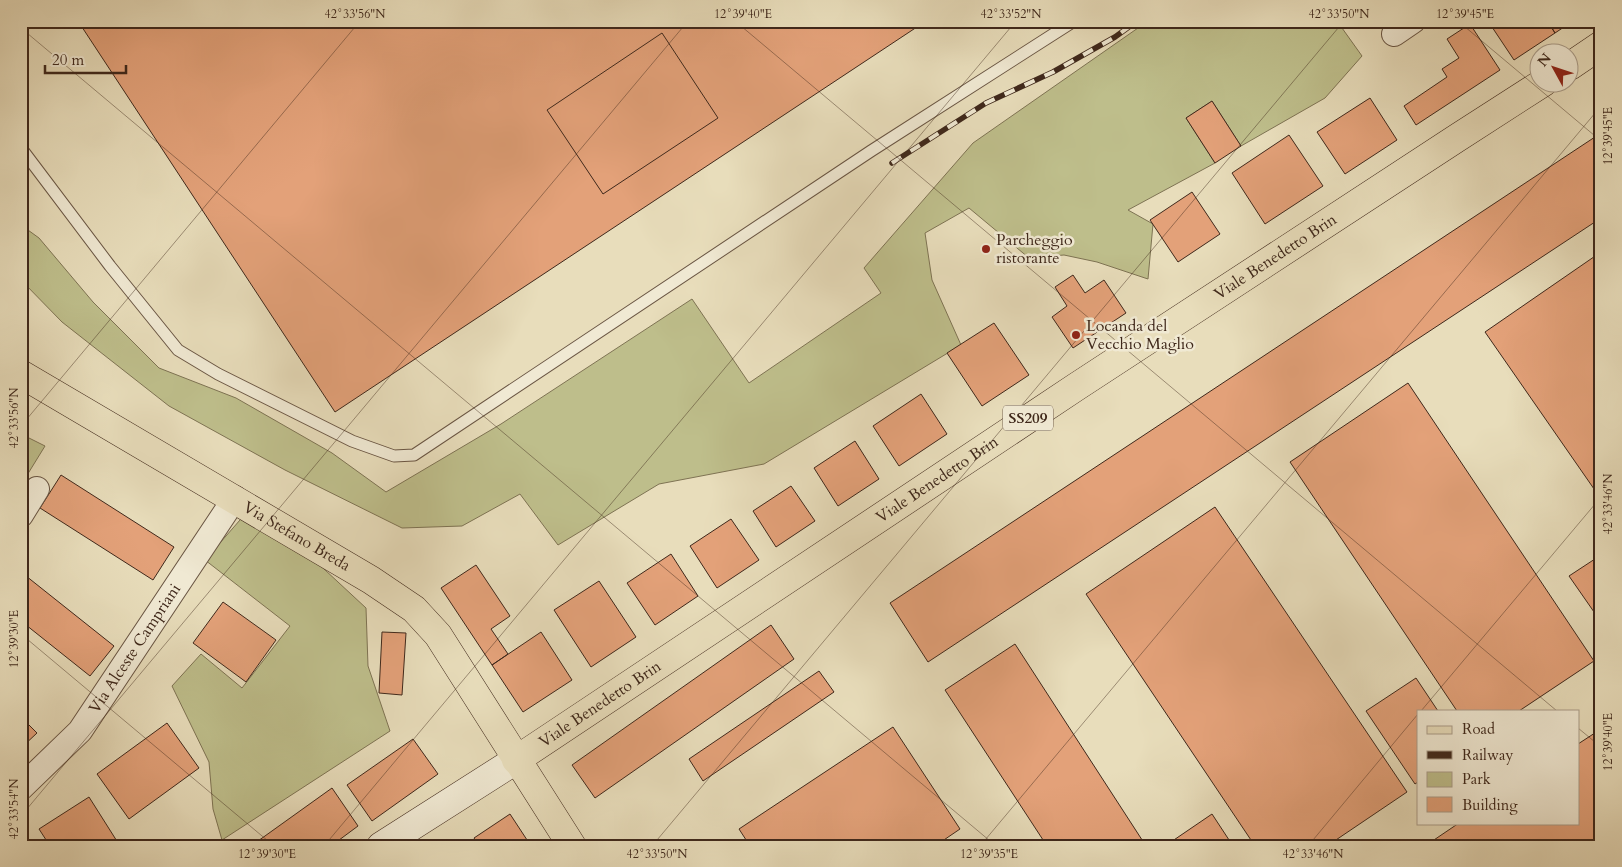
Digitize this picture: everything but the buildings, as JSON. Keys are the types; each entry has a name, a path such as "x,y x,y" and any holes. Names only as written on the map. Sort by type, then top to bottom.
{"main road":[{"path":"1580,59 1601,45"},
{"name":"Viale Benedetto Brin","path":"516,760 1076,387 1530,91"},
{"name":"Via Stefano Breda","path":"21,374 235,498 388,590 414,609 438,635 572,846"}],"street":[{"path":"1394,34 1413,21"},
{"path":"21,515 37,489"},
{"name":"Via Alceste Campriani","path":"21,788 80,732 235,498"},
{"name":"Viale Benedetto Brin","path":"381,846 516,760"}],"lane":[{"path":"21,148 110,266 178,350 218,374 352,441 394,456 414,455 863,156 1074,21"}],"green space":[{"path":"1148,21 1337,21 1362,56 1325,98 1241,146 1212,101 1186,118 1215,163 1128,210 1153,224 1148,279 1097,262 1064,255 1029,258 969,208 925,233 932,280 961,345 764,464 659,484 558,545 520,494 462,526 402,528 285,470 169,406 62,322 21,280 21,225 39,238 93,302 159,368 236,398 332,453 386,492 501,424 692,299 749,383 881,293 864,268 973,143"},
{"path":"21,434 45,446 21,485"},
{"path":"254,504 366,608 368,666 390,731 222,840 213,809 209,762 172,686 201,654 242,688 290,626 205,560"}],"railway":[{"path":"892,163 986,103 1053,72 1115,37 1137,21"}],"place":[{"name":"Parcheggio ristorante","path":"986,249"},
{"name":"Locanda del Vecchio Maglio","path":"1076,335"}]}
